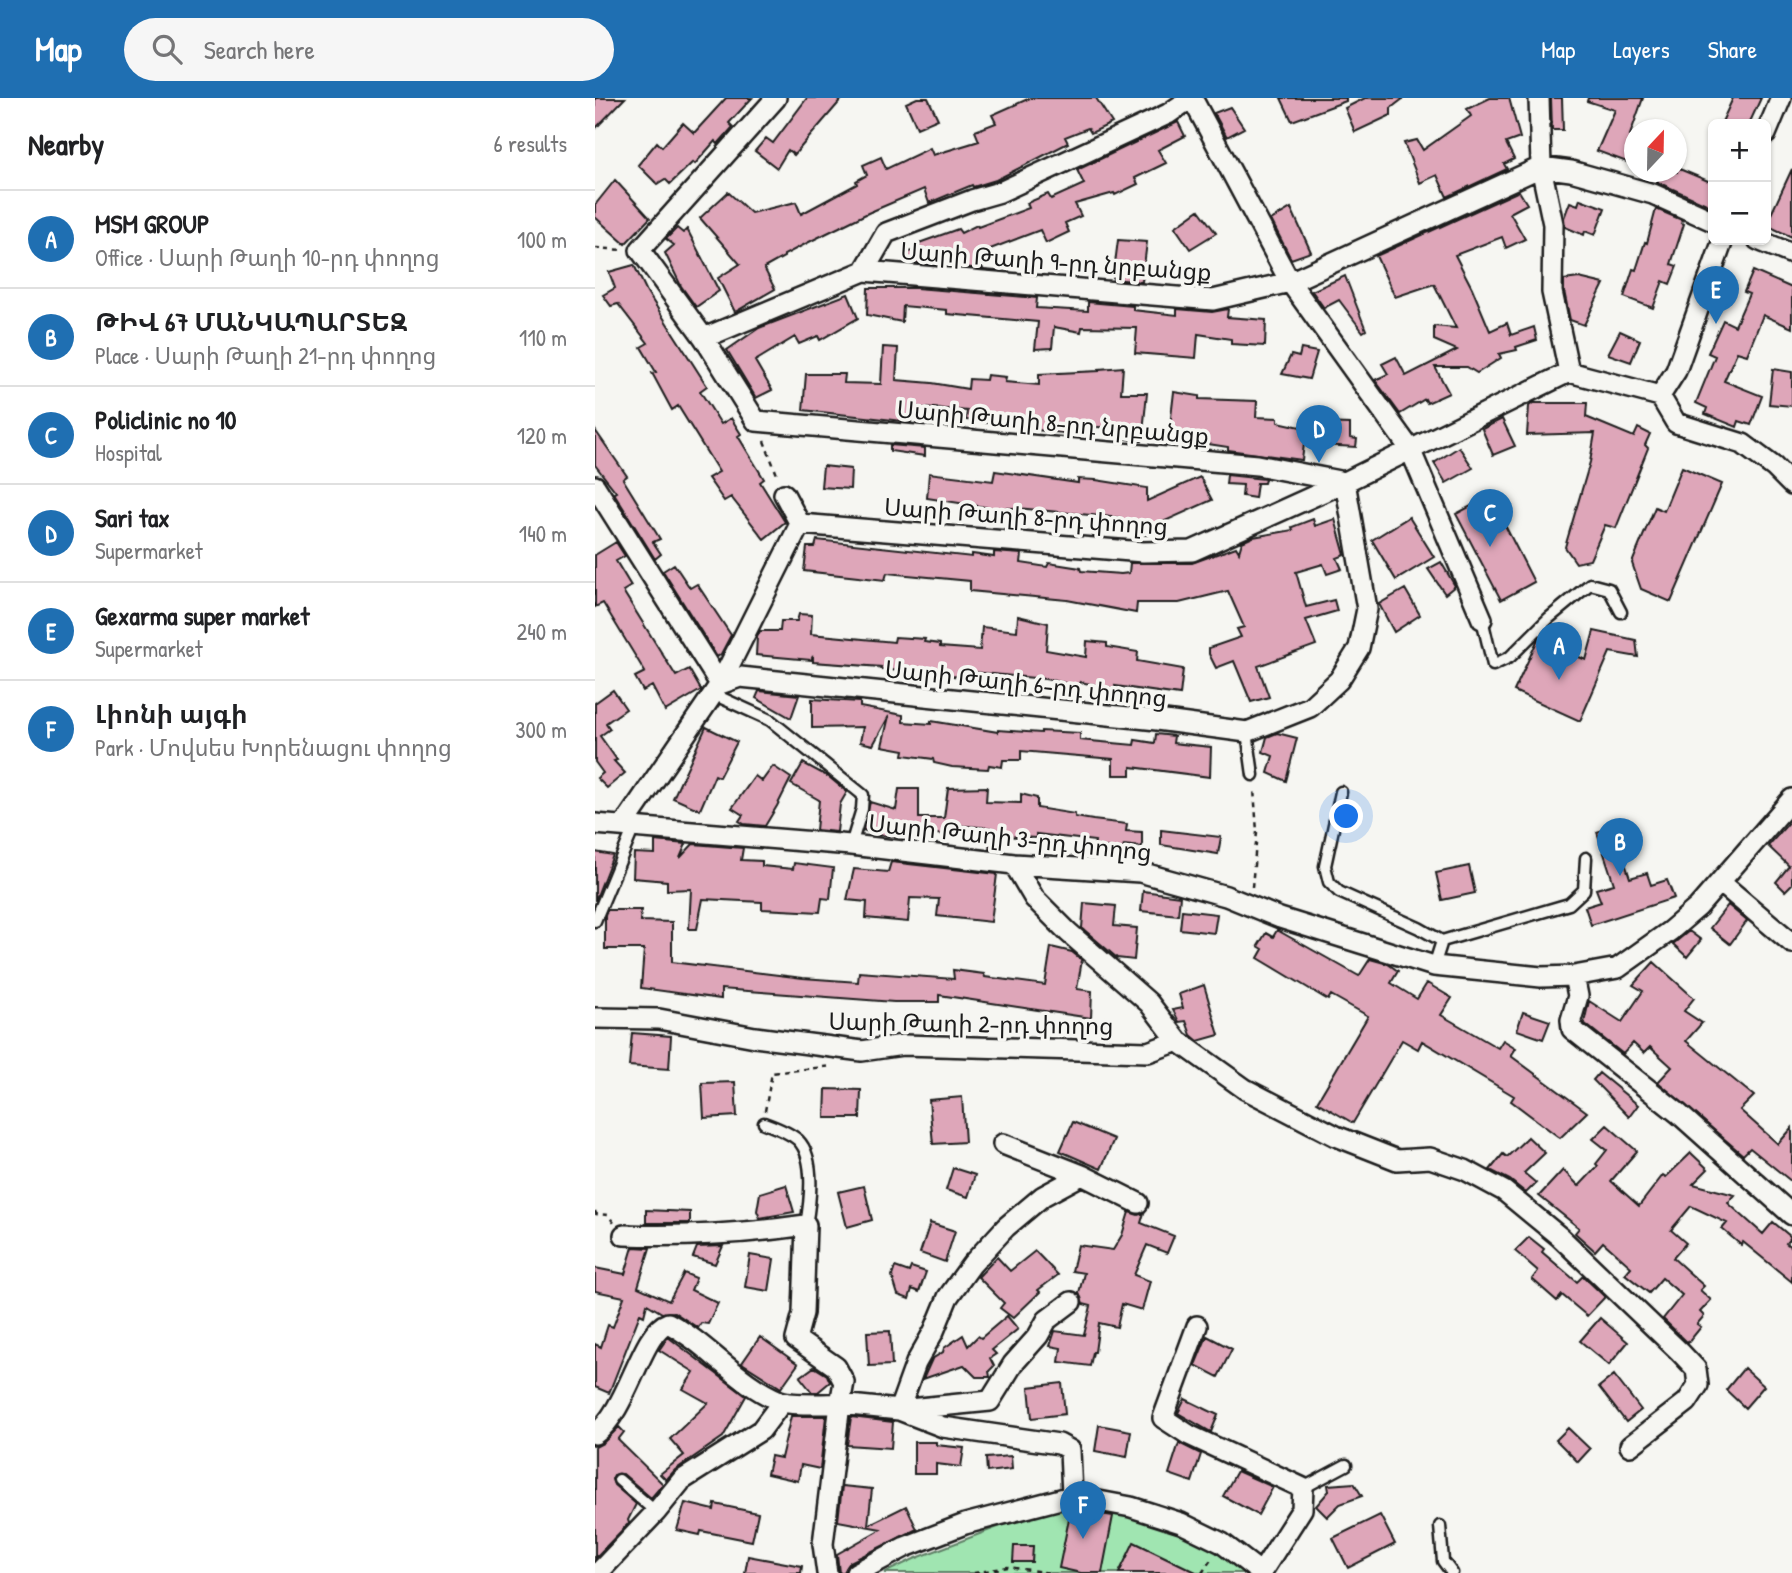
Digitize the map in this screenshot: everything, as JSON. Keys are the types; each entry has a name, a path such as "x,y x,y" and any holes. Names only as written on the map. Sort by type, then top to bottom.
{"street":[{"path":"756,421 704,338 640,250 776,98"},
{"path":"704,338 864,271 886,233 1000,192 1168,114 1191,98 1290,282 1410,449 1482,620"},
{"path":"1539,98 1541,167 1553,224 1552,295 1569,372 1660,396 1676,423 1745,445 1792,485"},
{"path":"1771,122 1781,98"},
{"path":"1541,167 1571,171 1653,194 1708,219"},
{"name":"Սարի Թաղի 9-րդ նրբանցք","path":"864,271 1213,300 1290,282 1541,167"},
{"path":"1660,396 1676,371 1721,245"},
{"path":"1770,245 1792,254"},
{"name":"Սարի Թաղի 8-րդ փողոց","path":"800,524 1143,552 1192,551 1345,482 1569,372"},
{"name":"Սարի Թաղի 8-րդ նրբանցք","path":"756,421 1257,465 1345,482"},
{"path":"1247,733 1310,707 1339,680 1359,648 1367,609 1345,482"},
{"path":"595,486 716,689"},
{"path":"629,827 716,689 800,524 784,494"},
{"name":"Սարի Թաղի 6-րդ փողոց","path":"716,689 740,677 1157,720 1247,733"},
{"name":"Սարի Թաղի 3-րդ փողոց","path":"595,824 851,845 1014,864 1140,872 1226,896 1280,918 1434,966 1541,977 1574,976 1618,968 1670,931 1698,907 1792,799"},
{"path":"1014,864 1034,898 1067,932 1149,1003 1178,1041 1245,1089 1336,1136 1397,1160 1430,1158 1465,1170 1504,1191 1560,1237 1643,1315 1696,1369 1698,1385 1687,1402 1630,1446"},
{"path":"1720,881 1792,943"},
{"path":"1574,976 1578,996 1571,1020 1572,1029 1678,1113 1792,1215"},
{"name":"Սարի Թաղի 2-րդ փողոց","path":"595,1018 659,1019 755,1037 862,1051 904,1045 1148,1052 1178,1041"},
{"path":"1003,1144 1082,1175 1137,1203"},
{"path":"899,1410 916,1363 934,1331 948,1297 972,1264 1006,1227 1042,1196 1082,1175"},
{"path":"624,1235 727,1235 806,1225 803,1313 796,1339 836,1367 844,1382 823,1544 827,1573"},
{"path":"595,1434 605,1426 627,1391 653,1334 668,1323 681,1330 745,1380 782,1402 899,1410 990,1401 1013,1364 1038,1336 1047,1320 1071,1302"},
{"path":"856,1573 905,1547 965,1524 1072,1496 1131,1507 1181,1523 1222,1543 1261,1573 1302,1509 1303,1488 1189,1435 1163,1418 1197,1326"},
{"path":"598,1573 656,1512 682,1480 761,1430 782,1402"},
{"path":"899,1410 943,1427 1059,1444 1070,1450 1072,1496"}],"lane":[{"path":"1482,620 1493,665 1510,657 1549,618 1590,584 1609,589 1621,612"},
{"path":"716,689 770,720 863,795 862,809 851,845"},
{"path":"1247,733 1253,775"},
{"path":"1341,792 1325,866 1331,884 1339,892 1442,941 1569,904 1584,890 1586,858"},
{"path":"595,921 629,827"},
{"path":"1434,966 1442,941"},
{"path":"764,1123 799,1141 807,1155 811,1195 806,1225"},
{"path":"1303,1488 1346,1465"},
{"path":"618,1480 656,1512"},
{"path":"1440,1526 1443,1561 1452,1573"}],"path":[{"path":"595,248 640,250"},
{"path":"756,421 784,494"},
{"path":"1226,896 1252,889 1257,832 1253,775"},
{"path":"764,1123 772,1073 839,1066 862,1051"},
{"path":"595,1210 596,1214 608,1215 624,1235"},
{"path":"974,1573 1008,1567 1051,1573"}],"green space":[{"path":"1077,1507 1125,1513 1181,1531 1217,1547 1248,1573 884,1573 1024,1517"}],"building":[{"path":"595,98 625,98 595,129"},
{"path":"726,98 752,98 729,123 733,127 718,144 715,141 695,164 693,162 670,184 665,179 657,184 638,165 657,142 662,147 683,123 694,133"},
{"path":"807,98 843,98 794,155 788,150 777,168 755,151 766,138 773,143"},
{"path":"917,98 928,98 938,119 917,128 906,103"},
{"path":"1030,98 1096,98 1112,123 1091,133 1088,128 1065,137 1068,143 996,180 973,187 972,185 929,203 924,189 813,240 764,268 775,289 735,312 718,278 740,264 700,218 728,192 751,213 796,202 801,214 857,184 856,181 867,175 863,165 881,157 886,169 930,148 933,155 979,141 975,131 996,123 992,115"},
{"path":"1281,98 1346,98 1346,101 1292,121"},
{"path":"1365,98 1404,98 1391,108 1391,115 1355,132 1345,108"},
{"path":"1490,98 1509,98 1520,138 1506,143 1514,159 1504,164 1507,169 1447,197 1437,175 1420,183 1404,143 1417,140 1423,150 1471,116 1467,109"},
{"path":"1551,98 1562,98 1563,130 1552,130"},
{"path":"1588,98 1643,98 1636,119 1624,119 1624,161 1597,151 1615,110 1587,101"},
{"path":"1733,98 1761,98 1751,119 1723,119"},
{"path":"1230,107 1244,128 1227,137 1214,113"},
{"path":"1178,122 1185,136 1158,150 1166,163 1135,178 1138,184 1115,195 1114,193 1075,204 1081,216 1065,223 1069,232 1046,243 1040,230 977,254 983,269 908,262 906,253 919,249 919,243 958,229 961,233 977,225 978,227 1029,208 1027,203 1048,194 1051,199 1084,184 1077,170"},
{"path":"1792,169 1792,237 1771,227 1771,214"},
{"path":"1687,172 1708,181 1708,205 1657,182 1687,182"},
{"path":"615,180 650,218 625,244 595,217 595,205"},
{"path":"1519,191 1527,204 1510,213 1525,239 1506,248 1502,237 1455,255 1490,331 1507,323 1511,335 1534,327 1537,340 1516,347 1517,350 1499,354 1501,358 1477,373 1467,367 1435,367 1449,393 1427,403 1425,399 1400,414 1375,380 1388,374 1382,364 1396,357 1406,376 1457,350 1434,340 1434,326 1456,328 1434,284 1395,297 1376,256"},
{"path":"1580,199 1605,208 1595,235 1585,231 1584,235 1565,227 1564,218 1570,202 1578,205"},
{"path":"1291,208 1311,252 1291,259 1271,220"},
{"path":"1656,209 1682,220 1681,223 1684,224 1671,264 1677,266 1670,284 1663,281 1653,308 1624,297 1633,269 1636,270 1645,242 1647,243"},
{"path":"1199,210 1216,233 1190,249 1175,227"},
{"path":"677,228 683,233 687,229 719,291 696,307 681,286 665,253 674,245 666,239"},
{"path":"1118,240 1147,242 1142,282 1113,279"},
{"path":"634,265 647,292 707,386 700,391 721,424 731,418 741,434 738,436 764,479 760,482 785,522 764,539 731,497 724,501 708,478 719,472 678,406 672,410 652,373 656,372 641,347 648,343 618,304 611,306 603,295 615,288 609,272"},
{"path":"1753,271 1792,288 1792,328 1763,315 1747,355 1737,352 1724,381 1762,396 1751,425 1739,421 1737,427 1705,414 1707,408 1696,403 1715,356 1708,353 1723,320 1735,326 1749,294 1744,292"},
{"path":"1345,276 1366,330 1363,332 1339,300 1324,308 1312,291"},
{"path":"1579,278 1604,284 1584,325 1570,320 1564,291 1564,280"},
{"path":"868,288 916,288 1037,298 1036,308 1088,311 1088,302 1133,306 1133,310 1177,315 1177,309 1212,312 1228,309 1227,317 1266,320 1265,346 1231,344 1231,339 1198,334 1196,358 1135,353 1137,328 1082,327 1081,332 1054,327 1052,348 1035,349 1038,322 947,314 947,310 903,306 902,322 867,315"},
{"path":"848,294 858,318 820,340 818,336 799,344 795,337 755,361 772,390 756,398 727,350 759,328"},
{"path":"1620,331 1640,340 1631,362 1608,354"},
{"path":"883,347 898,348 896,380 968,389 969,379 986,380 987,375 1006,377 1005,382 1039,385 1039,374 1123,367 1121,393 1147,393 1142,441 1120,438 1120,428 1073,426 1072,434 1037,430 1037,417 1003,414 1003,425 966,420 967,411 934,408 912,407 911,422 803,410 806,374 845,374 844,383 881,384"},
{"path":"1301,349 1317,352 1309,379 1282,374 1291,355 1299,357"},
{"path":"1773,369 1792,372 1792,406 1769,404"},
{"path":"1174,392 1199,396 1199,399 1257,401 1256,417 1278,418 1278,422 1319,431 1320,423 1350,424 1350,438 1357,439 1356,447 1304,444 1302,460 1228,450 1228,447 1195,442 1194,447 1168,443"},
{"path":"1533,403 1587,403 1586,417 1634,437 1638,428 1650,434 1645,445 1648,448 1616,528 1605,525 1590,560 1576,563 1565,547 1590,462 1595,433 1527,435 1529,406"},
{"path":"1502,419 1515,446 1493,455 1482,429"},
{"path":"595,430 627,476 623,479 660,539 653,542 661,554 655,559 614,493 616,492 595,465"},
{"path":"890,445 925,448 925,456 890,451"},
{"path":"1459,447 1473,468 1446,483 1434,463"},
{"path":"823,466 851,469 850,489 821,487"},
{"path":"1682,467 1722,484 1671,602 1641,589 1632,563 1655,507 1664,511"},
{"path":"995,471 1078,483 1078,479 1096,480 1147,488 1147,501 1200,477 1212,500 1147,529 1148,535 1134,534 1133,522 1120,522 1121,518 991,508 927,498 929,473 993,481"},
{"path":"1227,475 1265,479 1264,483 1257,483 1255,498 1242,496 1243,485 1226,484"},
{"path":"1490,496 1534,582 1501,600 1456,514"},
{"path":"1409,517 1434,557 1396,580 1372,540"},
{"path":"1313,519 1315,526 1335,519 1345,555 1337,558 1342,569 1327,574 1323,564 1296,572 1306,607 1334,600 1337,611 1306,620 1316,645 1258,666 1269,697 1251,702 1234,661 1216,668 1209,654 1209,648 1241,637 1237,629 1244,627 1228,591 1179,603 1137,603 1136,613 1067,600 970,591 970,581 887,573 885,580 804,571 807,547 815,547 817,540 972,557 972,554 994,557 994,552 1022,554 1021,563 1047,567 1049,563 1080,568 1081,571 1121,574 1129,573 1130,563 1192,563 1236,547 1239,552 1242,542 1253,537 1293,530 1292,527"},
{"path":"616,542 625,556 616,561 631,586 623,591 676,676 689,669 701,690 665,711 652,686 643,691 635,677 645,672 603,603 595,607 595,555"},
{"path":"1441,562 1455,586 1445,594 1428,569"},
{"path":"674,564 690,588 697,584 731,635 717,657 663,571"},
{"path":"1405,589 1420,615 1394,632 1379,604"},
{"path":"799,614 812,615 811,634 894,642 895,637 925,639 924,642 940,644 940,647 980,650 982,627 1017,631 1018,616 1048,623 1046,650 1086,657 1087,641 1107,643 1107,647 1138,652 1137,661 1183,669 1180,695 973,672 973,678 813,662 813,656 811,660 756,655 760,631 780,631 781,621 797,621"},
{"path":"1594,631 1636,640 1638,657 1610,652 1580,721 1514,691 1538,639 1586,660"},
{"path":"613,690 626,709 606,723 610,729 600,736 617,760 614,761 625,773 607,788 597,778 603,773 595,762 595,703"},
{"path":"759,691 799,695 791,718 756,698"},
{"path":"812,699 860,702 860,707 903,715 903,722 931,724 931,721 998,732 1080,733 1080,740 1134,745 1135,740 1155,743 1156,734 1174,736 1173,743 1211,747 1210,777 1131,767 1131,775 1113,775 1113,759 1021,751 1021,760 1003,760 1002,767 952,767 934,763 933,759 903,755 904,750 882,746 889,716 873,745 860,742 863,727 812,728"},
{"path":"706,727 737,742 719,777 715,775 700,810 673,798"},
{"path":"1277,733 1297,738 1286,781 1268,773 1273,756 1263,752 1267,737"},
{"path":"803,763 829,777 847,792 840,804 837,832 816,830 819,800 791,784"},
{"path":"773,766 791,778 777,806 765,826 744,824 739,821 743,815 732,808 755,776 762,781"},
{"path":"987,787 986,802 1021,803 1021,794 1037,798 1037,808 1075,814 1075,817 1127,824 1126,831 1142,832 1142,847 1124,845 1123,849 1094,846 1095,841 1036,834 1036,838 1004,836 999,850 989,849 992,828 953,825 953,836 919,832 919,839 879,835 863,830 870,802 896,810 899,789 919,789 919,818 944,818 948,788"},
{"path":"1792,819 1792,884 1785,891 1776,882 1789,866 1768,846"},
{"path":"1613,827 1630,878 1647,873 1651,885 1667,880 1674,898 1591,925 1585,907 1601,902 1596,889 1614,884 1597,832"},
{"path":"1161,830 1221,837 1218,854 1161,845"},
{"path":"655,841 686,844 680,858 693,844 743,848 741,860 762,861 762,866 793,869 794,863 833,868 830,899 822,898 820,912 762,909 762,902 703,899 697,929 689,929 691,889 667,890 667,881 633,878 634,853 655,854"},
{"path":"595,852 613,855 595,901"},
{"path":"891,862 997,874 991,922 937,916 939,899 910,898 908,922 866,918 867,902 847,900 854,869 888,872"},
{"path":"1469,866 1475,893 1442,900 1436,873"},
{"path":"1143,891 1180,896 1178,915 1141,911"},
{"path":"1084,903 1116,906 1114,926 1137,928 1134,960 1117,958 1082,928"},
{"path":"1728,905 1747,921 1730,944 1710,928"},
{"path":"607,910 641,910 640,921 672,922 672,962 803,978 858,982 859,972 954,979 953,970 1045,985 1051,947 1072,952 1082,960 1077,989 1092,991 1091,1018 939,995 939,1002 894,1002 721,989 721,999 641,988 644,949 605,949"},
{"path":"1182,910 1217,914 1214,933 1180,929"},
{"path":"1277,930 1359,976 1370,959 1388,964 1398,971 1391,983 1417,999 1427,983 1452,998 1441,1015 1498,1048 1503,1040 1516,1048 1511,1056 1587,1112 1560,1138 1511,1101 1514,1096 1422,1041 1418,1049 1402,1040 1353,1123 1317,1102 1368,1016 1331,995 1328,1000 1258,958 1263,949 1258,946 1266,933 1273,937"},
{"path":"1689,931 1701,940 1687,957 1673,944"},
{"path":"1654,962 1694,998 1684,1011 1702,1023 1686,1041 1754,1096 1740,1110 1778,1144 1792,1128 1792,1182 1750,1148 1743,1155 1658,1082 1672,1067 1650,1047 1644,1053 1633,1043 1623,1054 1584,1023 1589,1001 1622,1022 1643,991 1633,985"},
{"path":"1204,985 1219,1035 1198,1041 1191,1035 1186,1021 1179,1022 1173,1010 1183,1008 1179,994"},
{"path":"1523,1012 1550,1021 1543,1039 1517,1030"},
{"path":"632,1033 671,1036 669,1069 629,1066"},
{"path":"1599,1073 1638,1105 1629,1117 1593,1080"},
{"path":"735,1082 737,1116 704,1118 702,1083"},
{"path":"826,1089 861,1090 860,1118 825,1118"},
{"path":"962,1097 965,1142 933,1144 929,1100"},
{"path":"1073,1122 1114,1139 1101,1169 1060,1151"},
{"path":"1607,1125 1637,1151 1611,1181 1639,1206 1663,1175 1666,1177 1691,1153 1708,1169 1693,1184 1735,1195 1728,1203 1763,1234 1773,1222 1791,1237 1786,1243 1792,1248 1792,1282 1743,1242 1741,1245 1722,1229 1727,1223 1691,1206 1671,1230 1686,1243 1673,1258 1704,1286 1700,1290 1711,1300 1700,1312 1704,1316 1697,1324 1701,1327 1688,1343 1663,1319 1682,1295 1662,1278 1649,1293 1625,1274 1631,1267 1603,1242 1595,1251 1575,1233 1579,1228 1539,1196 1563,1170 1579,1186 1598,1166 1596,1164 1607,1150 1593,1139"},
{"path":"1528,1137 1545,1153 1524,1173 1536,1183 1526,1193 1510,1180 1490,1170 1503,1154 1507,1157"},
{"path":"953,1168 975,1175 968,1197 946,1190"},
{"path":"786,1185 794,1212 760,1218 757,1211 760,1193"},
{"path":"864,1186 872,1220 847,1227 838,1192"},
{"path":"646,1210 690,1212 690,1223 646,1223"},
{"path":"1129,1212 1138,1215 1144,1213 1141,1223 1174,1236 1167,1253 1147,1245 1134,1275 1150,1281 1142,1310 1122,1304 1117,1327 1099,1323 1090,1366 1059,1362 1061,1348 1050,1346 1055,1331 1084,1335 1091,1306 1083,1304 1079,1293 1084,1273 1072,1271 1078,1245 1113,1250 1122,1235"},
{"path":"930,1223 955,1231 945,1262 920,1253"},
{"path":"1529,1237 1577,1282 1583,1276 1605,1297 1587,1316 1562,1295 1557,1301 1532,1279 1538,1271 1515,1251"},
{"path":"723,1246 715,1264 693,1257 697,1247"},
{"path":"633,1247 650,1248 638,1287 669,1301 684,1273 696,1278 691,1290 718,1303 708,1324 701,1323 698,1328 674,1312 662,1313 647,1304 644,1316 640,1314 609,1393 595,1387 595,1344 601,1347 608,1325 613,1327 624,1297 595,1291 595,1268 625,1274"},
{"path":"1035,1251 1058,1275 1038,1290 1040,1292 1013,1318 1000,1308 1004,1303 978,1277 997,1257 1010,1271"},
{"path":"750,1255 774,1259 769,1291 745,1287"},
{"path":"895,1267 909,1272 911,1267 926,1272 919,1292 912,1289 909,1299 898,1295 892,1276"},
{"path":"1007,1316 1018,1329 992,1350 996,1354 990,1358 994,1366 989,1371 990,1377 976,1377 964,1365 923,1379 932,1359 943,1352 944,1348 963,1335 968,1346"},
{"path":"1600,1318 1628,1342 1609,1365 1580,1341"},
{"path":"890,1331 892,1365 869,1366 867,1332"},
{"path":"1207,1336 1232,1349 1218,1377 1195,1365"},
{"path":"668,1337 746,1396 723,1437 675,1470 666,1480 660,1474 684,1455 670,1439 708,1403 683,1389 694,1372 659,1350"},
{"path":"760,1337 798,1364 781,1388 742,1363"},
{"path":"814,1367 827,1375 830,1382 818,1392 812,1392 800,1377"},
{"path":"1744,1368 1764,1386 1745,1408 1726,1390"},
{"path":"1614,1375 1641,1410 1626,1422 1599,1387"},
{"path":"1062,1383 1065,1414 1032,1418 1029,1387"},
{"path":"1185,1399 1218,1415 1211,1432 1178,1413"},
{"path":"791,1416 826,1416 820,1469 801,1465 798,1481 767,1474 771,1456 781,1458"},
{"path":"851,1417 893,1422 891,1448 847,1445"},
{"path":"1099,1425 1131,1431 1127,1457 1095,1451"},
{"path":"619,1427 624,1432 618,1440 663,1484 651,1498 623,1474 614,1475 614,1485 636,1504 629,1523 595,1558 595,1447"},
{"path":"1568,1428 1590,1449 1578,1462 1556,1440"},
{"path":"914,1442 936,1442 936,1445 964,1448 961,1467 936,1464 936,1474 914,1474"},
{"path":"1179,1443 1201,1454 1192,1482 1169,1474"},
{"path":"1011,1456 1012,1469 987,1472 986,1458"},
{"path":"1237,1471 1273,1487 1258,1515 1223,1496"},
{"path":"1354,1483 1362,1496 1340,1504 1327,1517 1316,1506 1329,1491 1328,1485"},
{"path":"842,1486 872,1489 868,1525 906,1506 917,1529 850,1562 844,1572 839,1573 837,1554 881,1529 838,1521"},
{"path":"685,1503 714,1510 715,1504 758,1513 752,1541 701,1531 700,1535 677,1530"},
{"path":"1071,1509 1113,1516 1102,1573 1081,1573 1059,1568"},
{"path":"1380,1515 1395,1544 1348,1568 1333,1538"},
{"path":"1134,1542 1198,1573 1119,1573"},
{"path":"1014,1546 1033,1546 1032,1562 1013,1562"},
{"path":"748,1556 802,1566 801,1573 745,1573"}],"place":[{"name":"Gexarma super market","path":"1716,324"},
{"name":"Sari tax","path":"1319,463"},
{"name":"Policlinic no 10","path":"1490,547"},
{"name":"MSM GROUP","path":"1559,680"},
{"name":"ԹԻՎ 67 ՄԱՆԿԱՊԱՐՏԵԶ","path":"1620,876"},
{"name":"Լիոնի այգի","path":"1083,1539"}]}
